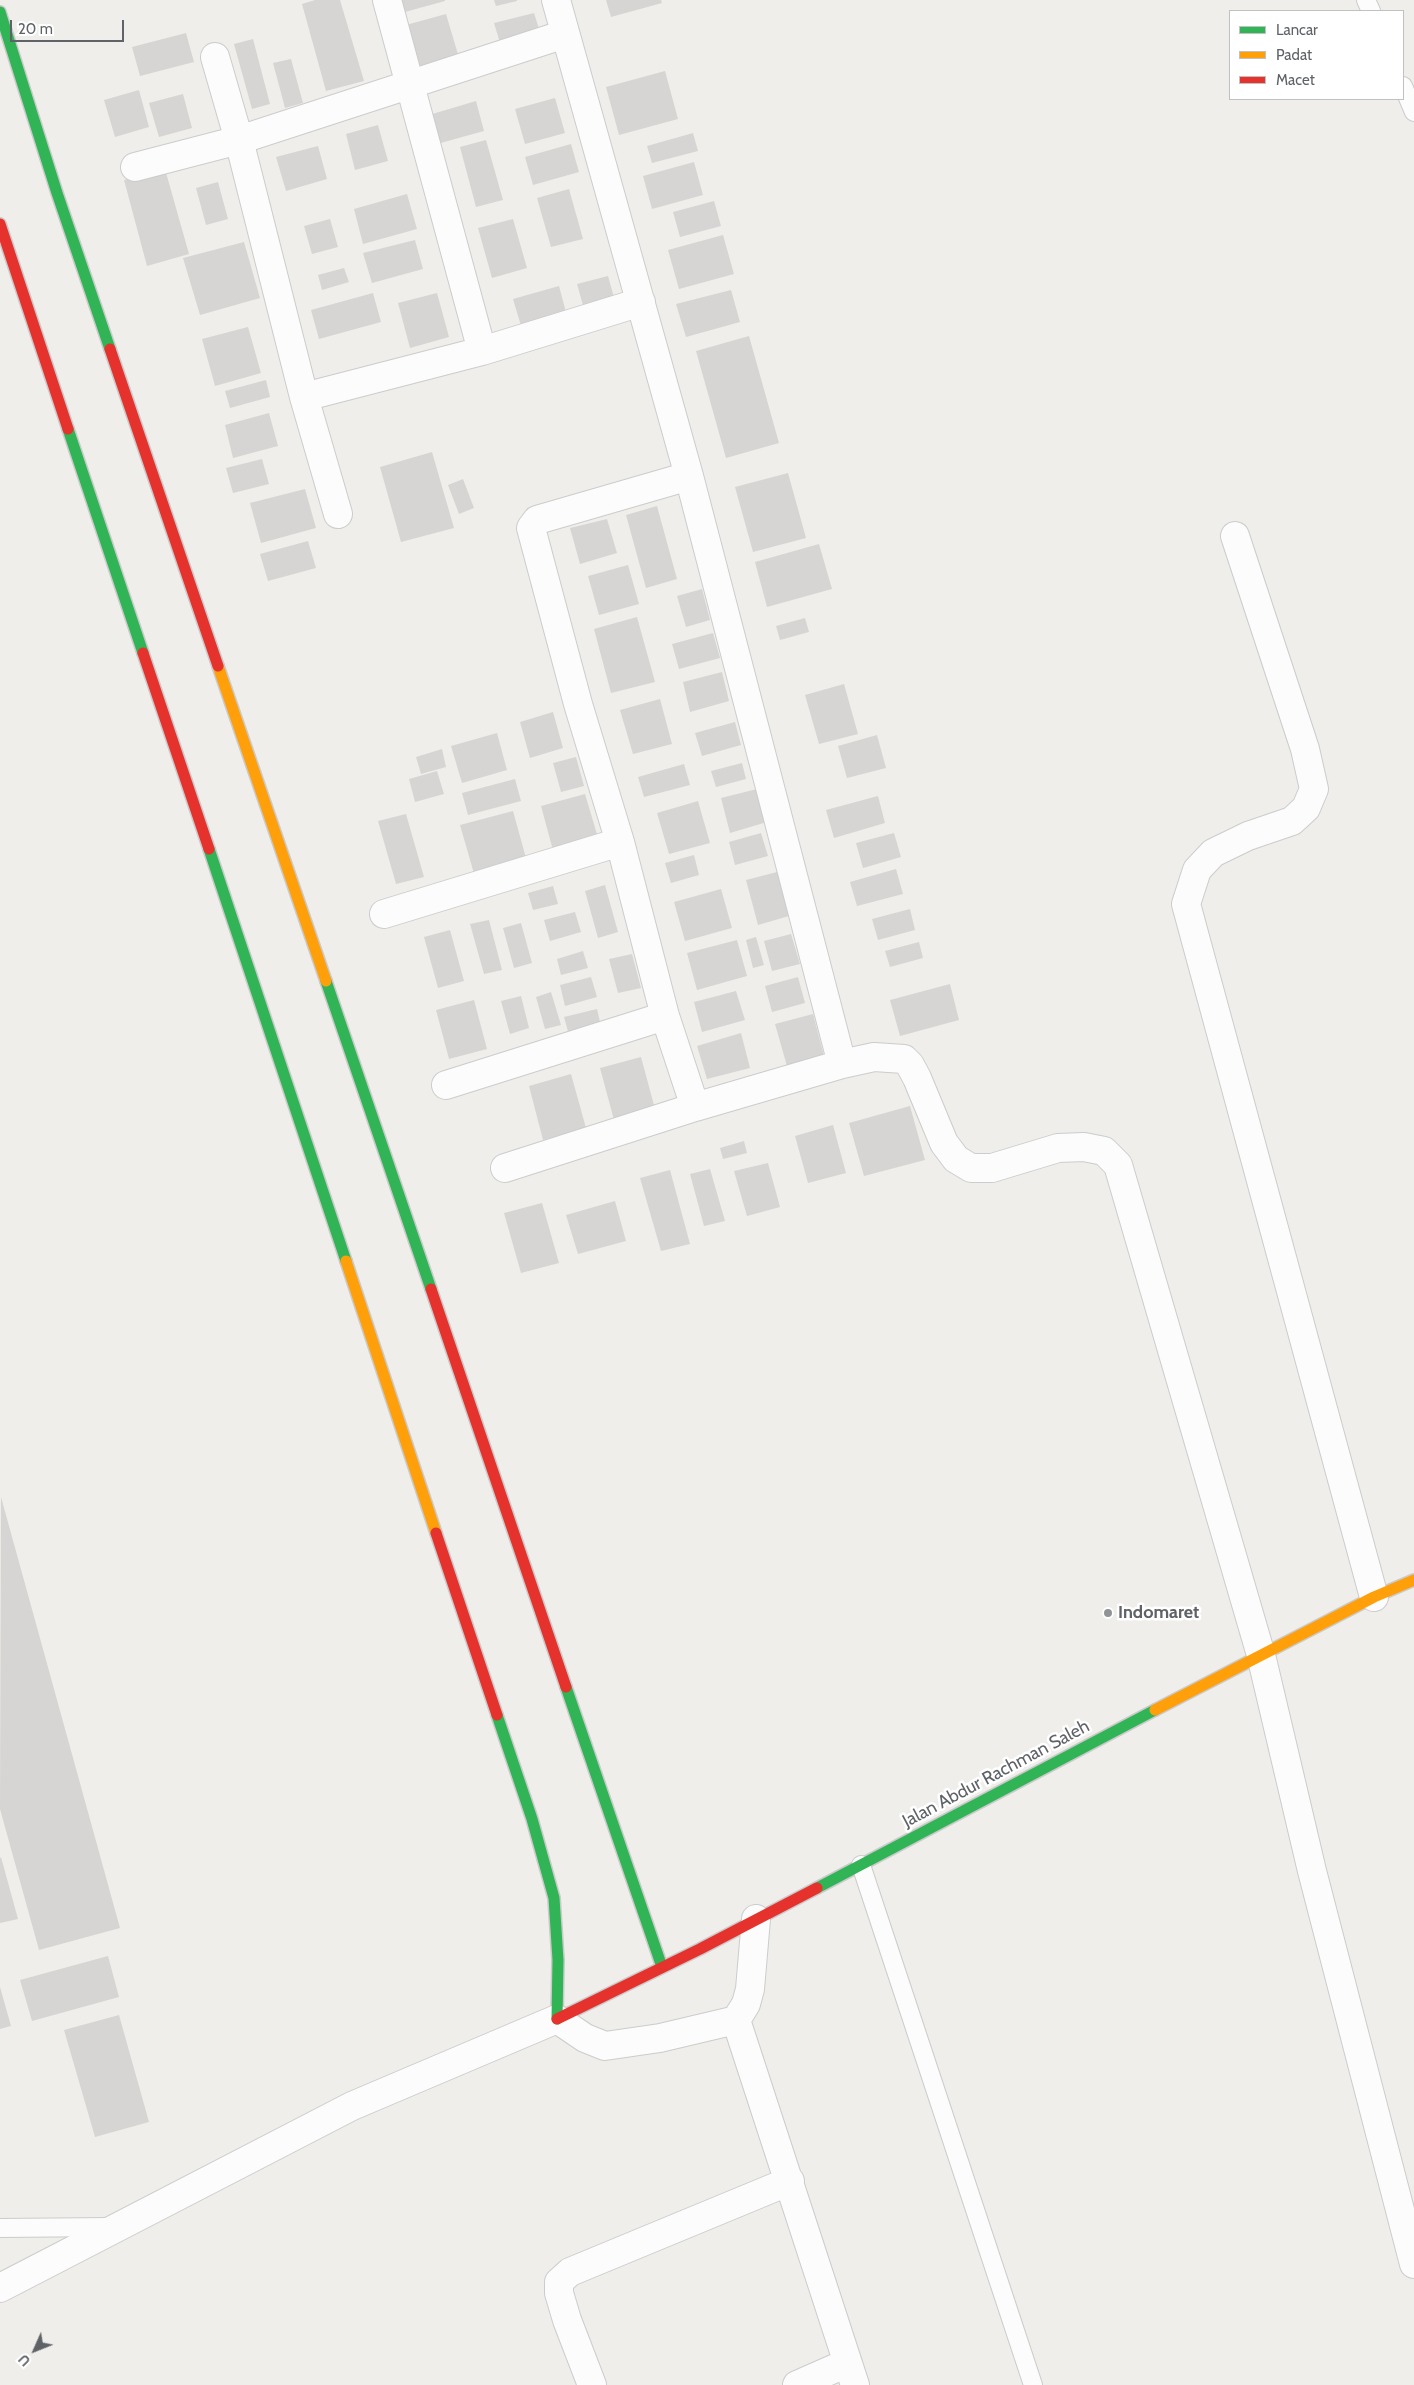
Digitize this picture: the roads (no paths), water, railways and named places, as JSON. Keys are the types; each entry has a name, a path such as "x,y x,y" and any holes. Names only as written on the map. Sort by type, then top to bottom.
{"street":[{"path":"387,0 482,351"},
{"path":"556,0 689,476 842,1064"},
{"path":"0,12 56,193 662,1967"},
{"path":"135,167 240,140 410,82 565,34"},
{"path":"215,57 240,140 304,397 338,514"},
{"path":"0,224 532,1820 554,1898 558,1960 557,2019"},
{"path":"304,397 482,351 641,302"},
{"path":"689,476 537,520 531,528 578,704 620,842 665,1016 694,1108"},
{"path":"1235,536 1304,748 1314,789 1306,808 1292,820 1248,836 1213,853 1196,870 1186,904 1374,1598"},
{"path":"384,914 620,842"},
{"path":"446,1085 665,1016"},
{"path":"505,1168 694,1108 842,1064 874,1057 904,1059 910,1065 944,1143 956,1159 971,1168 992,1168 1058,1148 1084,1147 1104,1151 1118,1165 1260,1655 1312,1871 1414,2264"},
{"name":"Jalan Abdur Rachman Saleh","path":"557,2019 861,1865 1260,1655 1414,1580"},
{"path":"557,2019 585,2038 605,2046 660,2038 736,2020 746,2004 750,1989 756,1919"},
{"path":"0,2288 352,2106 557,2019"},
{"path":"736,2020 790,2181 851,2374 797,2385"},
{"path":"592,2385 567,2320 559,2293 560,2282 570,2272 790,2181"}],"lane":[{"path":"1404,88 1414,112"},
{"path":"861,1865 1033,2385"},
{"path":"0,2228 119,2228"}],"place":[{"name":"Indomaret","path":"1108,1613"}]}
